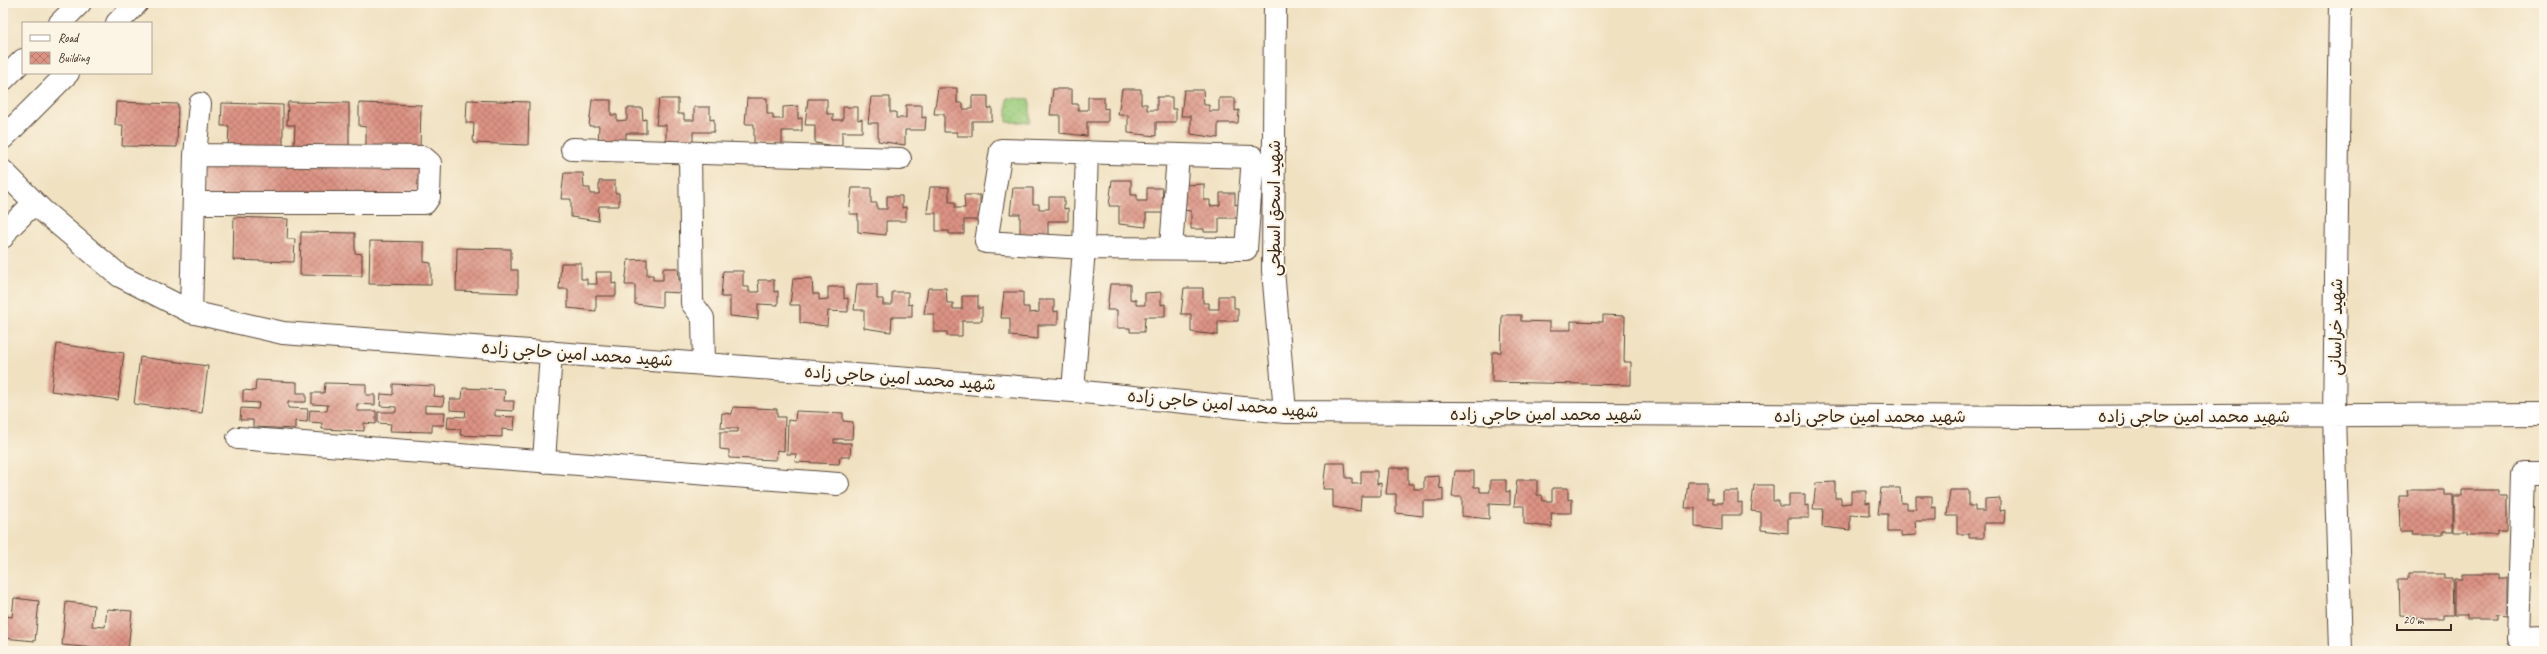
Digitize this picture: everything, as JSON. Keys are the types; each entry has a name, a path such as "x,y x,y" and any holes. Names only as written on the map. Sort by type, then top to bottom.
{"street":[{"path":"61,22 80,3"},
{"path":"119,22 137,3"},
{"name":"شهید اسحق اسطحی","path":"1275,3 1273,270 1285,412"},
{"name":"شهید خراسانی","path":"2340,3 2334,416 2341,651"},
{"path":"3,80 22,61"},
{"path":"3,138 67,74"},
{"path":"191,312 195,155 200,104"},
{"path":"572,149 690,154 900,159"},
{"path":"1001,150 1178,155 1253,157 1246,249 1084,248 986,242 1001,150"},
{"path":"1073,391 1084,248 1087,152"},
{"path":"690,154 692,303 704,318 704,363"},
{"path":"194,203 425,203 429,197 430,163 423,158 195,155"},
{"path":"1171,248 1178,155"},
{"name":"شهید محمد امین حاجی زاده","path":"3,171 34,203 120,276 191,312 283,333 1073,391 1285,412 2049,417 2544,414"},
{"path":"3,237 8,228 34,203"},
{"path":"544,462 551,352"},
{"path":"238,438 838,484"},
{"path":"2544,474 2523,474 2518,638 2544,637"}],"green space":[{"path":"1007,98 1030,99 1030,122 1007,122"}],"building":[{"path":"938,88 957,88 957,103 963,103 963,109 972,109 972,96 988,96 988,109 992,107 992,121 972,121 972,136 957,136 957,132 944,132 944,114 934,114"},
{"path":"1053,89 1072,89 1072,104 1078,104 1078,110 1088,110 1088,97 1104,97 1104,109 1108,108 1108,122 1087,122 1087,136 1060,133 1060,115 1050,115"},
{"path":"1122,89 1141,89 1141,104 1147,104 1147,110 1157,110 1157,97 1172,97 1172,109 1176,109 1176,122 1156,122 1156,136 1128,133 1128,115 1118,115"},
{"path":"1184,90 1203,90 1204,105 1209,105 1209,111 1219,111 1219,98 1235,98 1235,111 1239,110 1238,123 1218,123 1218,138 1191,134 1191,116 1181,116"},
{"path":"871,97 890,97 890,112 896,112 896,118 906,118 906,105 922,105 922,118 926,117 925,130 905,130 905,145 878,141 878,123 868,123"},
{"path":"747,98 767,98 767,114 773,114 773,119 783,119 783,107 798,106 798,119 802,118 802,131 782,131 782,146 754,143 754,124 745,124"},
{"path":"659,99 678,99 678,114 684,114 684,120 694,120 694,107 710,107 710,120 714,119 714,132 693,132 693,146 666,143 666,125 656,125"},
{"path":"808,99 827,99 827,114 833,114 833,120 843,120 843,107 858,107 858,120 862,119 862,132 842,132 842,147 815,143 815,125 805,125"},
{"path":"467,100 529,102 528,145 473,143 474,123 466,123"},
{"path":"592,100 611,100 611,115 617,115 617,121 627,120 627,108 642,108 643,120 646,119 646,133 626,133 626,147 598,144 599,126 589,126"},
{"path":"116,102 178,104 177,147 122,146 123,125 115,125"},
{"path":"288,102 349,103 349,146 294,145 295,125 287,125"},
{"path":"222,103 283,105 283,148 228,147 229,126 221,126"},
{"path":"359,103 421,105 420,148 366,147 366,127 359,126"},
{"path":"202,164 421,165 422,197 203,199"},
{"path":"564,173 583,173 584,188 590,188 590,194 599,194 599,181 615,181 615,193 619,193 619,206 599,206 598,221 571,217 571,199 561,199"},
{"path":"1112,180 1131,180 1131,195 1137,195 1137,201 1147,201 1147,188 1162,188 1163,200 1166,199 1166,213 1146,213 1146,227 1119,224 1119,206 1109,206"},
{"path":"1204,184 1204,200 1210,200 1210,206 1220,205 1220,193 1235,193 1235,205 1239,204 1239,218 1219,218 1219,232 1204,232 1204,229 1191,229 1191,211 1182,210 1185,185"},
{"path":"930,187 949,187 949,202 955,202 955,208 965,208 964,195 980,195 980,207 984,206 984,220 964,220 964,234 949,234 949,231 936,231 936,213 927,213"},
{"path":"852,188 871,188 871,203 877,203 877,209 887,209 887,196 902,196 902,208 906,207 906,221 886,221 886,235 858,232 858,214 849,214"},
{"path":"1013,188 1033,188 1033,204 1039,204 1039,209 1049,209 1049,197 1064,197 1064,209 1068,208 1068,221 1048,221 1048,236 1020,233 1020,214 1010,214"},
{"path":"234,217 288,219 287,239 295,239 294,262 233,260"},
{"path":"301,232 355,233 355,253 362,254 362,276 300,275"},
{"path":"370,241 424,242 424,262 431,263 431,285 369,284"},
{"path":"457,248 511,249 511,270 518,270 518,293 456,291"},
{"path":"647,259 647,275 653,275 653,280 663,280 663,268 678,268 679,280 682,279 682,293 662,292 662,307 635,304 635,285 625,285 628,260"},
{"path":"561,263 581,263 581,279 587,279 587,284 597,284 596,272 612,272 612,284 616,283 616,296 596,296 596,311 568,308 568,289 559,289"},
{"path":"723,271 743,271 743,287 749,287 749,292 759,292 758,280 774,280 774,292 778,291 778,305 758,304 758,319 730,316 730,297 721,297"},
{"path":"812,278 813,294 819,294 819,300 828,299 828,287 844,287 844,299 848,298 848,312 828,311 827,326 800,323 800,305 790,305 793,279"},
{"path":"857,284 877,284 877,299 883,299 883,305 892,305 892,292 908,292 908,305 912,304 912,317 892,317 891,332 864,328 864,310 854,310"},
{"path":"1110,284 1130,284 1130,299 1136,300 1136,305 1145,305 1145,293 1161,292 1161,305 1165,304 1165,317 1145,317 1144,332 1130,332 1130,328 1117,328 1117,310 1107,310"},
{"path":"928,288 946,288 947,303 953,303 953,309 962,309 962,296 978,296 978,309 982,307 982,321 962,321 962,336 947,336 947,332 934,332 934,314 924,314"},
{"path":"1184,288 1203,288 1203,303 1209,303 1209,309 1219,309 1219,296 1234,296 1234,308 1238,308 1238,321 1218,321 1218,335 1191,332 1191,314 1181,314"},
{"path":"1004,292 1023,292 1023,307 1029,307 1029,313 1039,312 1039,300 1054,300 1054,312 1058,311 1058,325 1038,325 1038,339 1010,336 1010,318 1001,318"},
{"path":"1502,315 1521,315 1521,321 1550,322 1550,330 1571,330 1571,321 1603,322 1603,315 1625,316 1624,362 1631,362 1631,385 1492,382 1492,352 1501,352"},
{"path":"57,344 124,353 118,400 51,391"},
{"path":"140,357 208,366 202,413 134,404"},
{"path":"256,380 297,382 297,393 306,393 306,402 288,402 288,408 308,409 307,422 295,421 295,429 253,427 253,420 240,420 241,408 258,409 259,403 243,402 243,390 255,391"},
{"path":"325,383 366,384 366,395 375,395 375,405 357,404 357,411 376,411 376,424 364,423 364,431 322,429 322,423 309,422 310,410 327,411 328,405 312,404 312,393 324,393"},
{"path":"393,384 435,386 434,396 444,397 443,406 425,405 425,412 445,412 444,425 432,425 432,432 390,431 391,424 378,423 378,412 396,412 396,407 380,406 381,394 393,395"},
{"path":"463,388 505,390 504,401 514,401 513,411 495,410 495,416 515,417 514,430 502,429 502,437 460,435 461,429 447,428 448,416 465,417 466,411 450,410 450,399 462,399"},
{"path":"733,407 777,409 777,417 785,417 784,451 777,450 776,460 729,458 729,450 720,449 720,432 738,432 738,428 721,428 722,413 732,414"},
{"path":"796,411 843,413 843,421 853,422 852,439 834,439 834,443 851,443 850,457 840,457 839,464 795,462 796,454 787,454 788,420 795,421"},
{"path":"1326,463 1345,463 1346,478 1352,478 1352,484 1361,484 1361,471 1377,471 1377,484 1381,483 1381,496 1361,496 1360,511 1333,507 1333,489 1323,489"},
{"path":"1389,468 1408,468 1408,484 1414,484 1414,489 1424,489 1424,477 1439,476 1440,489 1443,488 1443,501 1423,501 1423,516 1396,513 1396,494 1386,494"},
{"path":"1455,471 1474,471 1474,487 1480,487 1480,492 1490,492 1490,480 1506,480 1506,492 1510,491 1510,505 1489,504 1489,519 1462,516 1462,497 1452,497"},
{"path":"1517,480 1537,480 1537,495 1542,495 1543,501 1552,501 1552,488 1568,488 1568,500 1572,499 1572,513 1551,513 1552,527 1524,524 1524,506 1514,506"},
{"path":"1688,482 1707,482 1707,498 1713,498 1713,503 1723,503 1723,491 1738,491 1738,503 1742,502 1742,515 1722,515 1722,530 1695,527 1695,508 1685,508"},
{"path":"1835,482 1835,498 1841,498 1841,504 1851,503 1851,491 1866,491 1866,503 1870,502 1870,516 1850,515 1850,530 1822,527 1823,509 1813,509 1816,483"},
{"path":"1754,485 1773,485 1773,501 1779,501 1779,506 1789,506 1789,494 1805,494 1805,506 1809,505 1809,518 1788,518 1788,533 1761,530 1761,512 1751,511"},
{"path":"1881,488 1900,488 1901,503 1907,503 1907,509 1916,509 1916,496 1932,496 1932,508 1936,507 1936,521 1915,521 1916,535 1901,536 1901,532 1888,532 1888,514 1878,514"},
{"path":"1950,490 1969,490 1969,506 1975,506 1975,511 1985,511 1985,499 2000,498 2000,511 2005,510 2004,523 1984,523 1984,538 1969,538 1969,534 1957,534 1957,516 1947,516"},
{"path":"2407,490 2444,490 2444,495 2453,495 2453,531 2443,531 2443,535 2412,535 2413,532 2400,532 2399,496 2408,496"},
{"path":"2462,490 2498,490 2498,495 2507,495 2507,531 2497,531 2497,535 2467,535 2467,532 2454,532 2454,496 2462,496"},
{"path":"2408,574 2444,574 2444,578 2452,578 2453,615 2443,615 2443,619 2412,619 2412,616 2400,615 2399,579 2408,579"},
{"path":"2462,574 2498,574 2498,578 2507,578 2507,615 2497,614 2497,619 2467,619 2467,615 2454,615 2454,579 2462,579"},
{"path":"14,598 39,601 35,641 3,638 3,616 12,617"},
{"path":"66,602 94,605 92,626 105,627 107,609 132,611 128,651 62,645"}]}
